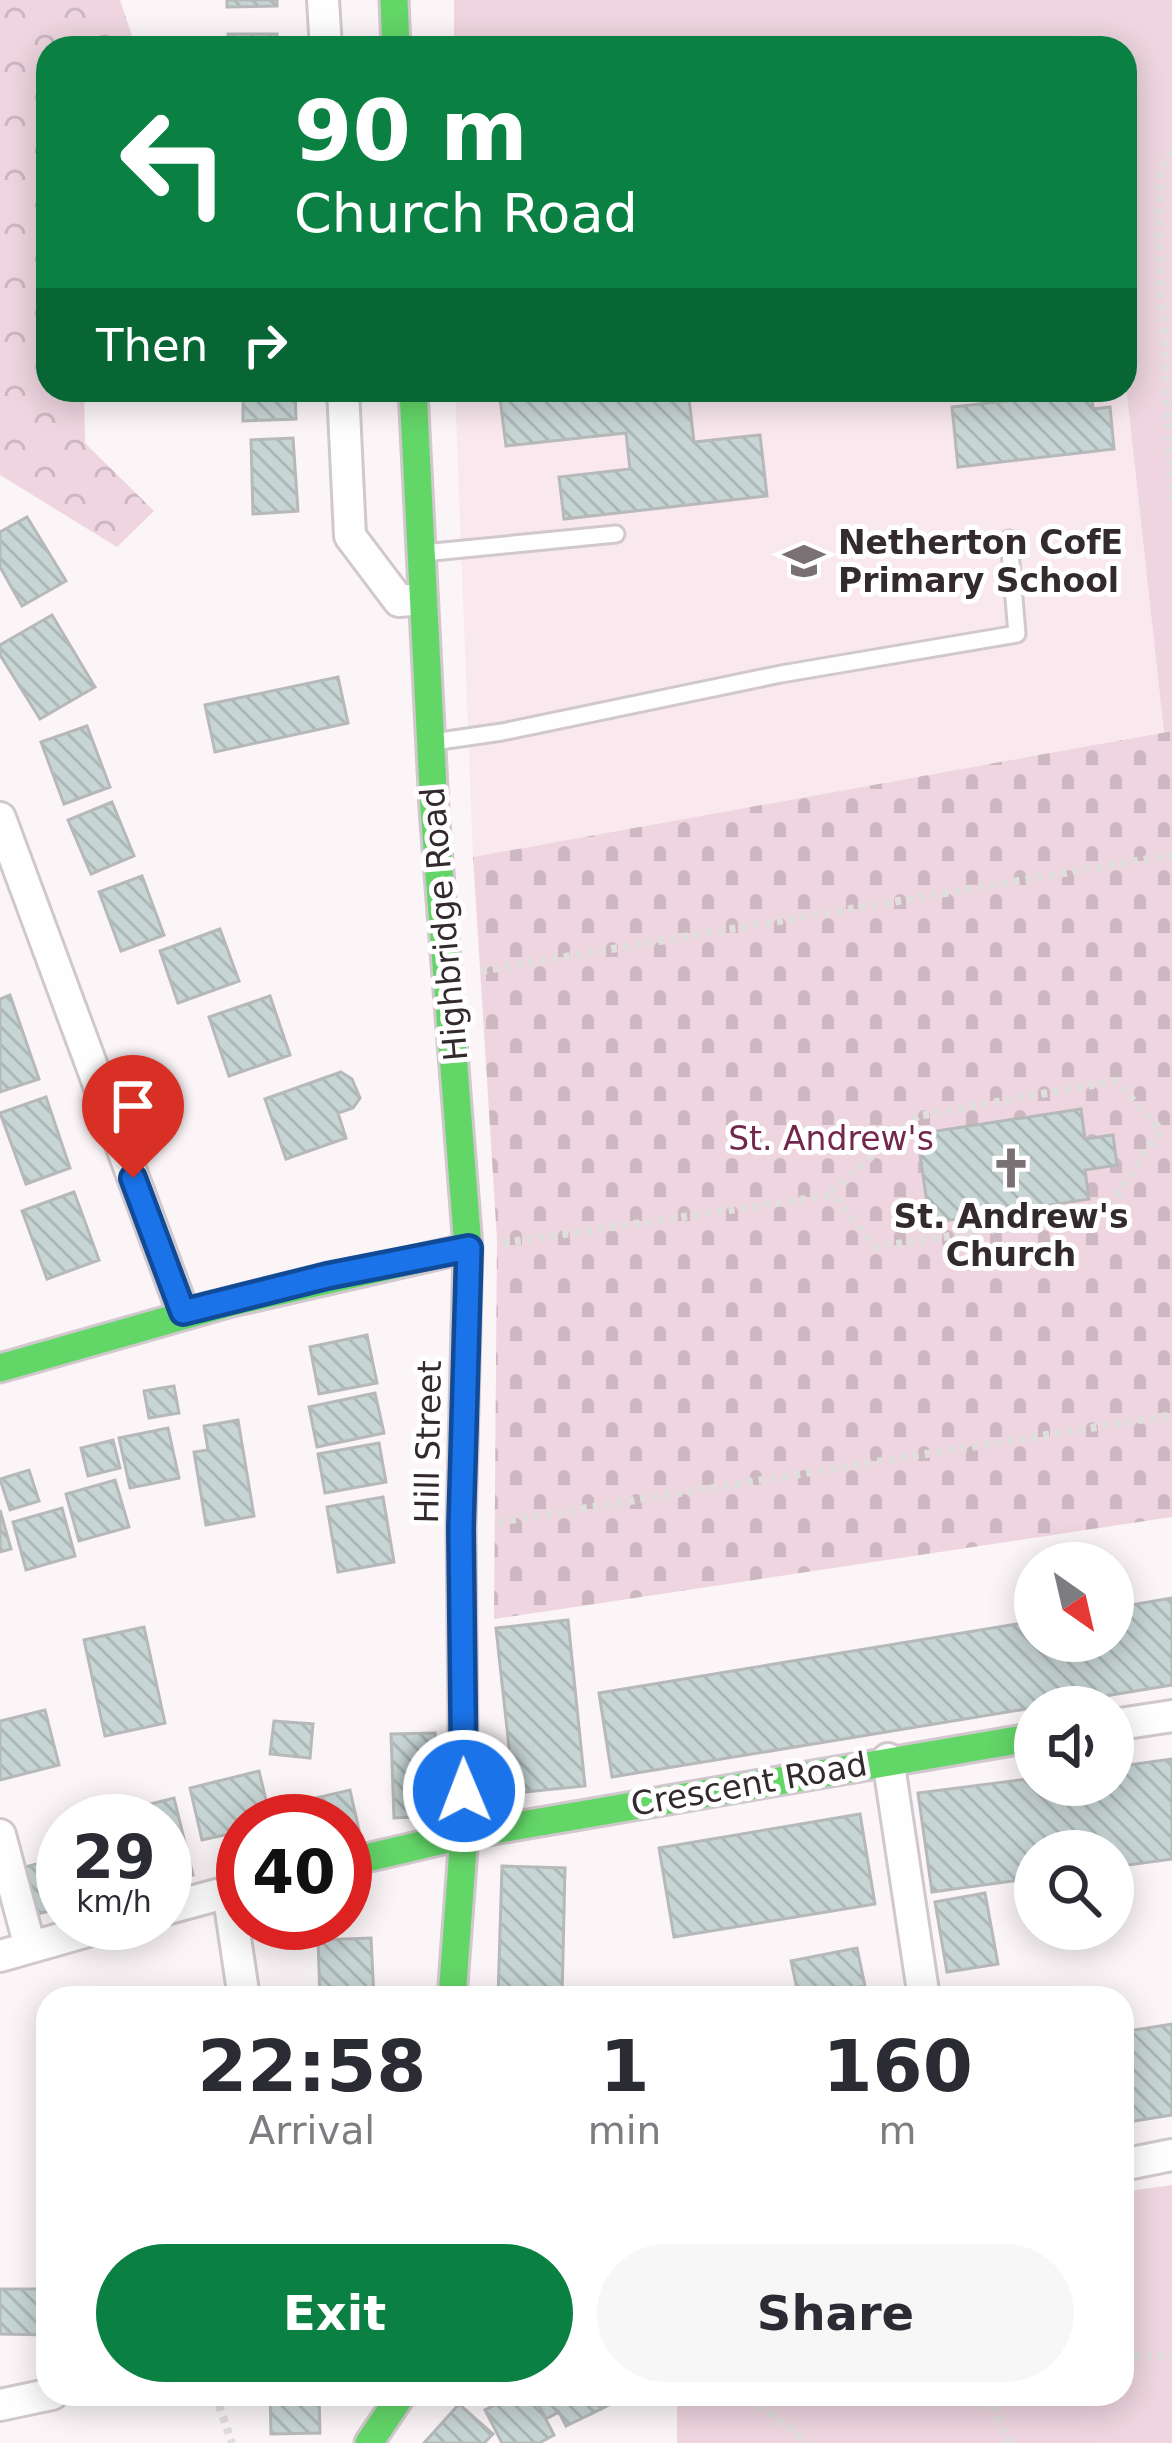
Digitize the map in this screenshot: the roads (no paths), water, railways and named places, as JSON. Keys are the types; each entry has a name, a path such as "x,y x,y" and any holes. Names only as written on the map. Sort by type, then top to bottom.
{"street":[{"path":"323,0 325,36"},
{"path":"394,0 396,36"},
{"path":"344,402 350,536 399,601 422,599"},
{"name":"Highbridge Road","path":"414,402 430,742 469,1248"},
{"path":"0,818 183,1312"},
{"path":"0,1368 183,1312 327,1276 469,1248"},
{"name":"Hill Street","path":"453,1986 464,1834 461,1528 469,1248"},
{"path":"1134,1722 1172,1717"},
{"name":"Crescent Road","path":"372,1856 464,1834 1014,1740"},
{"path":"888,1760 922,1986"},
{"path":"0,1835 15,1952"},
{"path":"240,1950 243,1986"},
{"path":"1134,2163 1172,2156"},
{"path":"0,2405 36,2397"},
{"path":"369,2443 394,2406"}],"lane":[{"path":"420,554 616,534"},
{"path":"430,742 1017,634 1009,539"}],"place":[{"name":"Netherton CofE Primary School","path":"804,561"},
{"name":"St. Andrew's Church","path":"1011,1168"}],"park label":[{"name":"St. Andrew's","path":"831,1138"}]}
